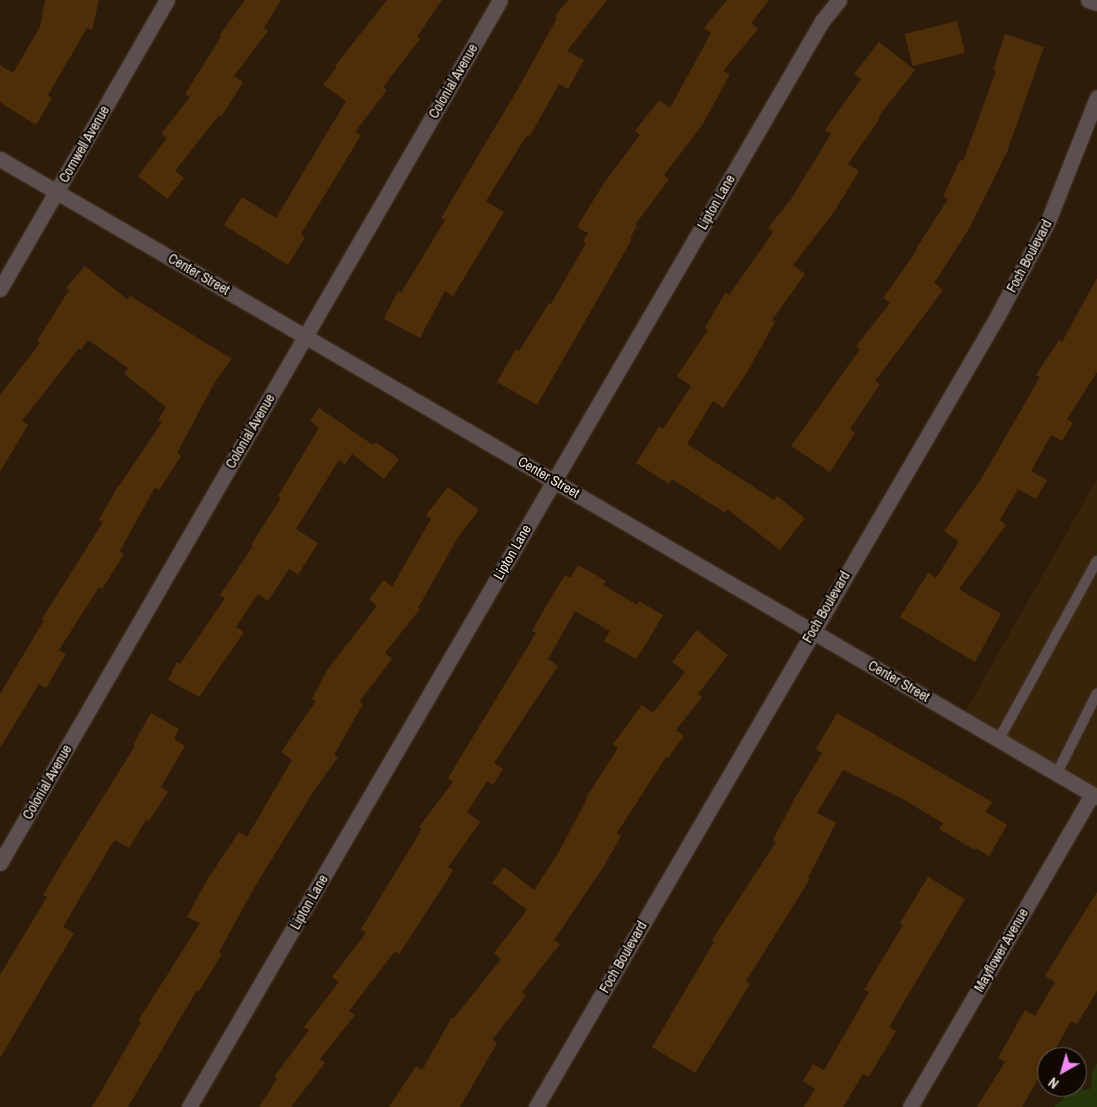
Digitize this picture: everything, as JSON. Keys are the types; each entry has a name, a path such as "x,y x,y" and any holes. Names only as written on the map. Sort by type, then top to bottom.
{"street":[{"name":"Cornwell Avenue","path":"0,289 167,0"},
{"name":"Colonial Avenue","path":"0,863 500,0"},
{"name":"Lipton Lane","path":"190,1107 822,21 839,0"},
{"path":"1088,0 1097,3"},
{"name":"Foch Boulevard","path":"536,1107 812,630 998,315 1048,221 1097,97"},
{"name":"Center Street","path":"0,158 1094,795"},
{"name":"Mayflower Avenue","path":"910,1107 1094,795"}],"lane":[{"path":"1000,740 1097,561"},
{"path":"1057,773 1097,693"}],"shaded area":[{"path":"1097,479 1097,797 962,718"}],"green space":[{"path":"1097,1063 1097,1107 1054,1107 1065,1097 1087,1097 1087,1089 1091,1089 1092,1073"}],"building":[{"path":"45,0 99,0 92,30 87,28 48,95 52,98 36,125 0,102 0,65 13,73 40,27"},
{"path":"245,0 281,0 264,28 268,31 234,76 243,82 221,117 219,115 175,171 184,178 167,199 138,176 167,138 161,134 190,97 185,94 221,37 219,36"},
{"path":"387,0 442,0 417,37 420,39 383,87 387,90 355,132 361,135 301,234 305,237 288,265 224,225 242,197 276,218 346,101 323,85 337,67 335,66"},
{"path":"568,0 607,0 567,51 584,60 568,89 559,84 530,136 527,135 486,201 504,212 453,296 445,291 420,338 384,319 398,291 401,293 445,220 441,218 519,87 557,18 555,16"},
{"path":"727,0 769,0 751,23 758,29 723,71 730,74 703,124 664,175 669,179 635,225 637,226 630,238 632,239 537,405 497,382 516,349 519,351 549,303 551,304 586,243 583,241 588,233 577,227 604,183 640,135 635,131 659,100 670,108 711,33 704,28"},
{"path":"957,21 965,53 913,66 905,34"},
{"path":"1005,34 1044,47 1007,152 969,229 934,283 943,290 875,381 880,384 850,429 855,433 830,472 791,446 860,349 856,346 890,303 883,298 917,250 948,199 943,197 960,160 963,161 996,71 993,70"},
{"path":"879,42 915,70 878,117 880,118 848,164 859,171 834,212 793,265 805,274 772,320 775,322 746,374 723,408 713,401 687,444 774,500 777,496 805,518 780,550 727,509 725,513 672,479 669,484 636,463 659,427 663,429 691,386 677,376 708,330 705,328 725,293 729,295 773,232 768,228 791,199 831,134 825,130 861,79 854,74"},
{"path":"85,266 128,300 130,296 232,359 216,380 177,453 181,456 159,490 155,487 120,551 124,554 102,589 99,587 59,650 66,654 46,688 39,684 0,748 0,694 44,620 42,619 103,522 99,520 118,486 162,422 158,420 166,407 124,374 128,368 88,340 81,350 79,348 22,421 28,425 0,472 0,395 40,343 37,341 69,290 66,288"},
{"path":"1097,278 1097,372 1067,419 1073,423 1062,441 1051,435 1031,471 1047,480 1036,499 1018,489 1000,520 1006,525 959,589 1001,614 975,662 900,617 928,573 936,578 959,542 944,531 980,481 1040,377 1036,375 1059,340 1062,342"},
{"path":"319,408 373,445 376,442 399,459 384,479 352,454 345,464 339,460 296,529 318,543 298,575 289,569 268,601 258,594 236,627 244,632 199,697 168,680 177,662 180,664 225,598 220,595 253,546 251,545 281,498 278,496 319,428 310,421"},
{"path":"448,487 479,510 458,537 418,608 420,609 385,653 392,659 359,702 363,704 334,755 338,757 313,792 254,888 219,952 222,954 199,991 197,990 128,1107 92,1107 141,1022 138,1021 200,923 187,917 207,880 239,832 247,837 292,760 281,752 316,701 312,699 327,670 377,606 369,599 384,580 392,587 431,519 426,515"},
{"path":"578,565 606,581 603,585 637,605 639,601 663,615 636,659 604,641 610,631 575,611 548,659 558,666 494,763 503,769 493,785 487,781 467,812 480,822 448,867 453,870 444,885 399,954 395,951 349,1011 355,1015 320,1059 325,1063 291,1107 259,1107 277,1079 274,1077 309,1030 304,1027 339,982 332,977 366,933 361,929 422,829 419,827 453,782 448,778 536,633 532,631 545,608 565,575 570,578"},
{"path":"697,630 728,655 698,694 702,697 676,730 684,736 668,758 666,757 617,833 621,836 602,869 554,940 560,944 522,992 526,996 492,1040 497,1043 460,1107 389,1107 416,1066 422,1070 452,1017 454,1018 501,959 494,953 527,910 492,883 504,867 534,890 557,855 586,798 618,748 613,744 642,705 653,713 685,672 672,662"},
{"path":"151,713 179,729 174,739 185,746 161,787 168,792 148,822 146,820 129,848 115,840 111,845 63,927 74,933 0,1058 0,975 47,897 43,895 135,746 133,745"},
{"path":"837,713 992,802 986,812 1007,825 989,856 939,829 943,823 899,797 843,770 817,813 836,823 808,878 810,879 746,981 750,984 695,1073 652,1047 714,942 712,940 776,842 773,840 822,753 816,749"},
{"path":"928,877 965,899 889,1027 896,1031 869,1077 863,1074 843,1107 804,1107 815,1089 803,1081 813,1064 824,1070 869,992 864,990 903,925 900,923"},
{"path":"1097,892 1097,991 1077,1024 1071,1021 1057,1047 1037,1047 1037,1081 1022,1107 977,1107 1005,1062 998,1058 1025,1010 1035,1016 1055,982 1045,976"}]}
